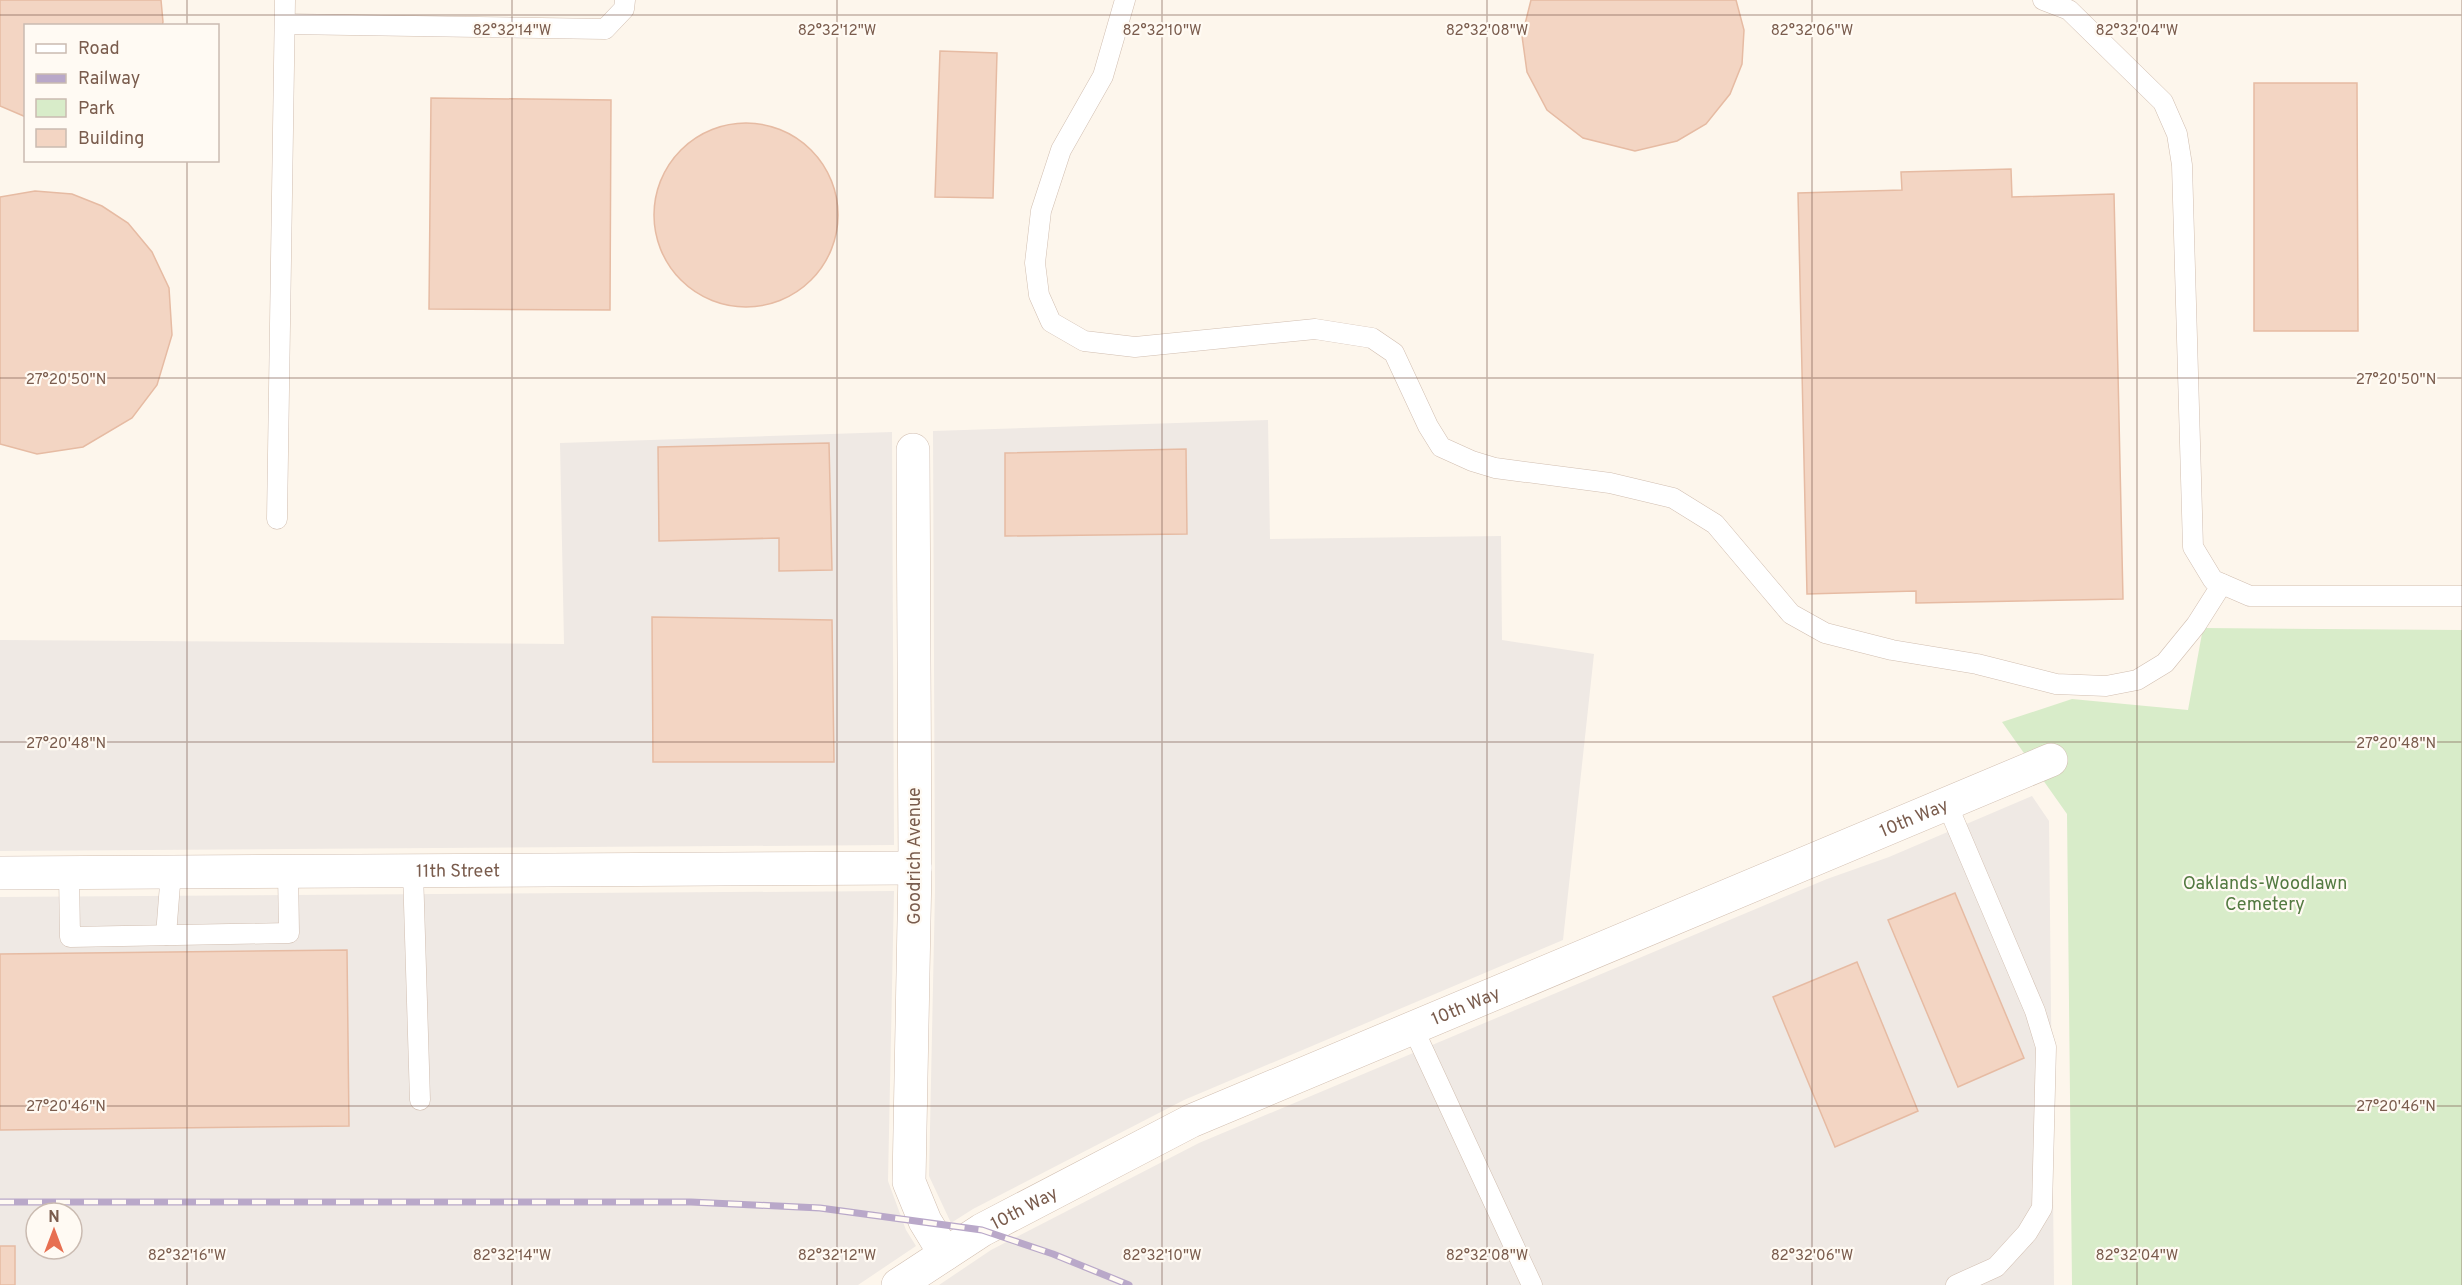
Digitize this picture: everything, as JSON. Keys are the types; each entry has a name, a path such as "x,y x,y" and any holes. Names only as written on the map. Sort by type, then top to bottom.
{"street":[{"name":"Goodrich Avenue","path":"912,450 915,868 909,1182 925,1221 945,1254"},
{"name":"10th Way","path":"898,1285 982,1230 1191,1121 2050,760"},
{"name":"11th Street","path":"0,873 915,868"}],"lane":[{"path":"277,519 285,0"},
{"path":"286,24 606,29 624,9 625,0"},
{"path":"1125,0 1103,76 1061,150 1041,211 1035,263 1039,295 1051,322 1084,341 1135,347 1316,329 1372,338 1394,353 1428,426 1441,447 1472,461 1495,468 1610,483 1673,498 1715,524 1791,614 1825,633 1892,650 1977,664 2056,684 2106,686 2137,680 2165,663 2196,626 2222,584"},
{"path":"2043,0 2069,10 2163,102 2177,134 2182,165 2193,547 2213,580 2250,596 2462,596"},
{"path":"1947,804 2035,1011 2046,1047 2042,1208 2027,1233 1996,1267 1956,1285"},
{"path":"413,871 420,1100"},
{"path":"166,935 171,872"},
{"path":"69,873 70,937 288,933 288,872"},
{"path":"1413,1028 1532,1285"}],"shaded area":[{"path":"1268,420 1270,539 1501,536 1502,640 1594,654 1563,940 1184,1100 973,1209 951,1223 929,1176 935,891 933,431"},
{"path":"892,432 894,845 0,851 0,640 564,644 560,443"},
{"path":"2032,796 2049,821 2054,1285 939,1285 991,1250 1199,1143 1827,879 1889,857"},
{"path":"894,891 888,1181 906,1230 916,1246 858,1285 0,1285 0,897"}],"green space":[{"name":"Oaklands-Woodlawn Cemetery","path":"2203,628 2462,630 2462,1285 2072,1285 2067,814 2002,722 2072,699 2188,710"}],"building":[{"path":"0,0 161,0 162,24 24,24 24,116 0,106"},
{"path":"1531,0 1736,0 1744,30 1742,64 1730,94 1706,124 1677,141 1635,151 1583,138 1547,110 1527,72 1522,36"},
{"path":"940,51 997,53 993,198 935,197"},
{"path":"2254,83 2357,83 2358,331 2254,331"},
{"path":"431,98 611,100 610,310 429,309"},
{"path":"746,123 781,130 811,150 831,180 838,215 831,250 811,280 781,300 746,307 711,300 681,280 661,250 654,215 661,180 681,150 711,130"},
{"path":"2011,169 2012,197 2114,194 2123,599 1916,603 1916,591 1807,594 1798,193 1902,190 1901,172"},
{"path":"35,191 72,194 102,206 128,223 152,252 169,288 172,335 157,385 132,418 83,447 37,454 0,444 0,197"},
{"path":"829,443 832,570 779,571 779,538 659,541 658,447"},
{"path":"1186,449 1187,534 1005,536 1005,453"},
{"path":"652,617 832,620 834,762 653,762"},
{"path":"1955,893 2024,1058 1958,1087 1888,920"},
{"path":"347,950 349,1126 0,1130 0,954"},
{"path":"1857,962 1918,1111 1835,1147 1773,997"},
{"path":"0,1246 15,1246 15,1285 0,1285"}],"railway":[{"path":"0,1202 691,1202 820,1208 982,1230 1053,1254 1129,1285"}]}
